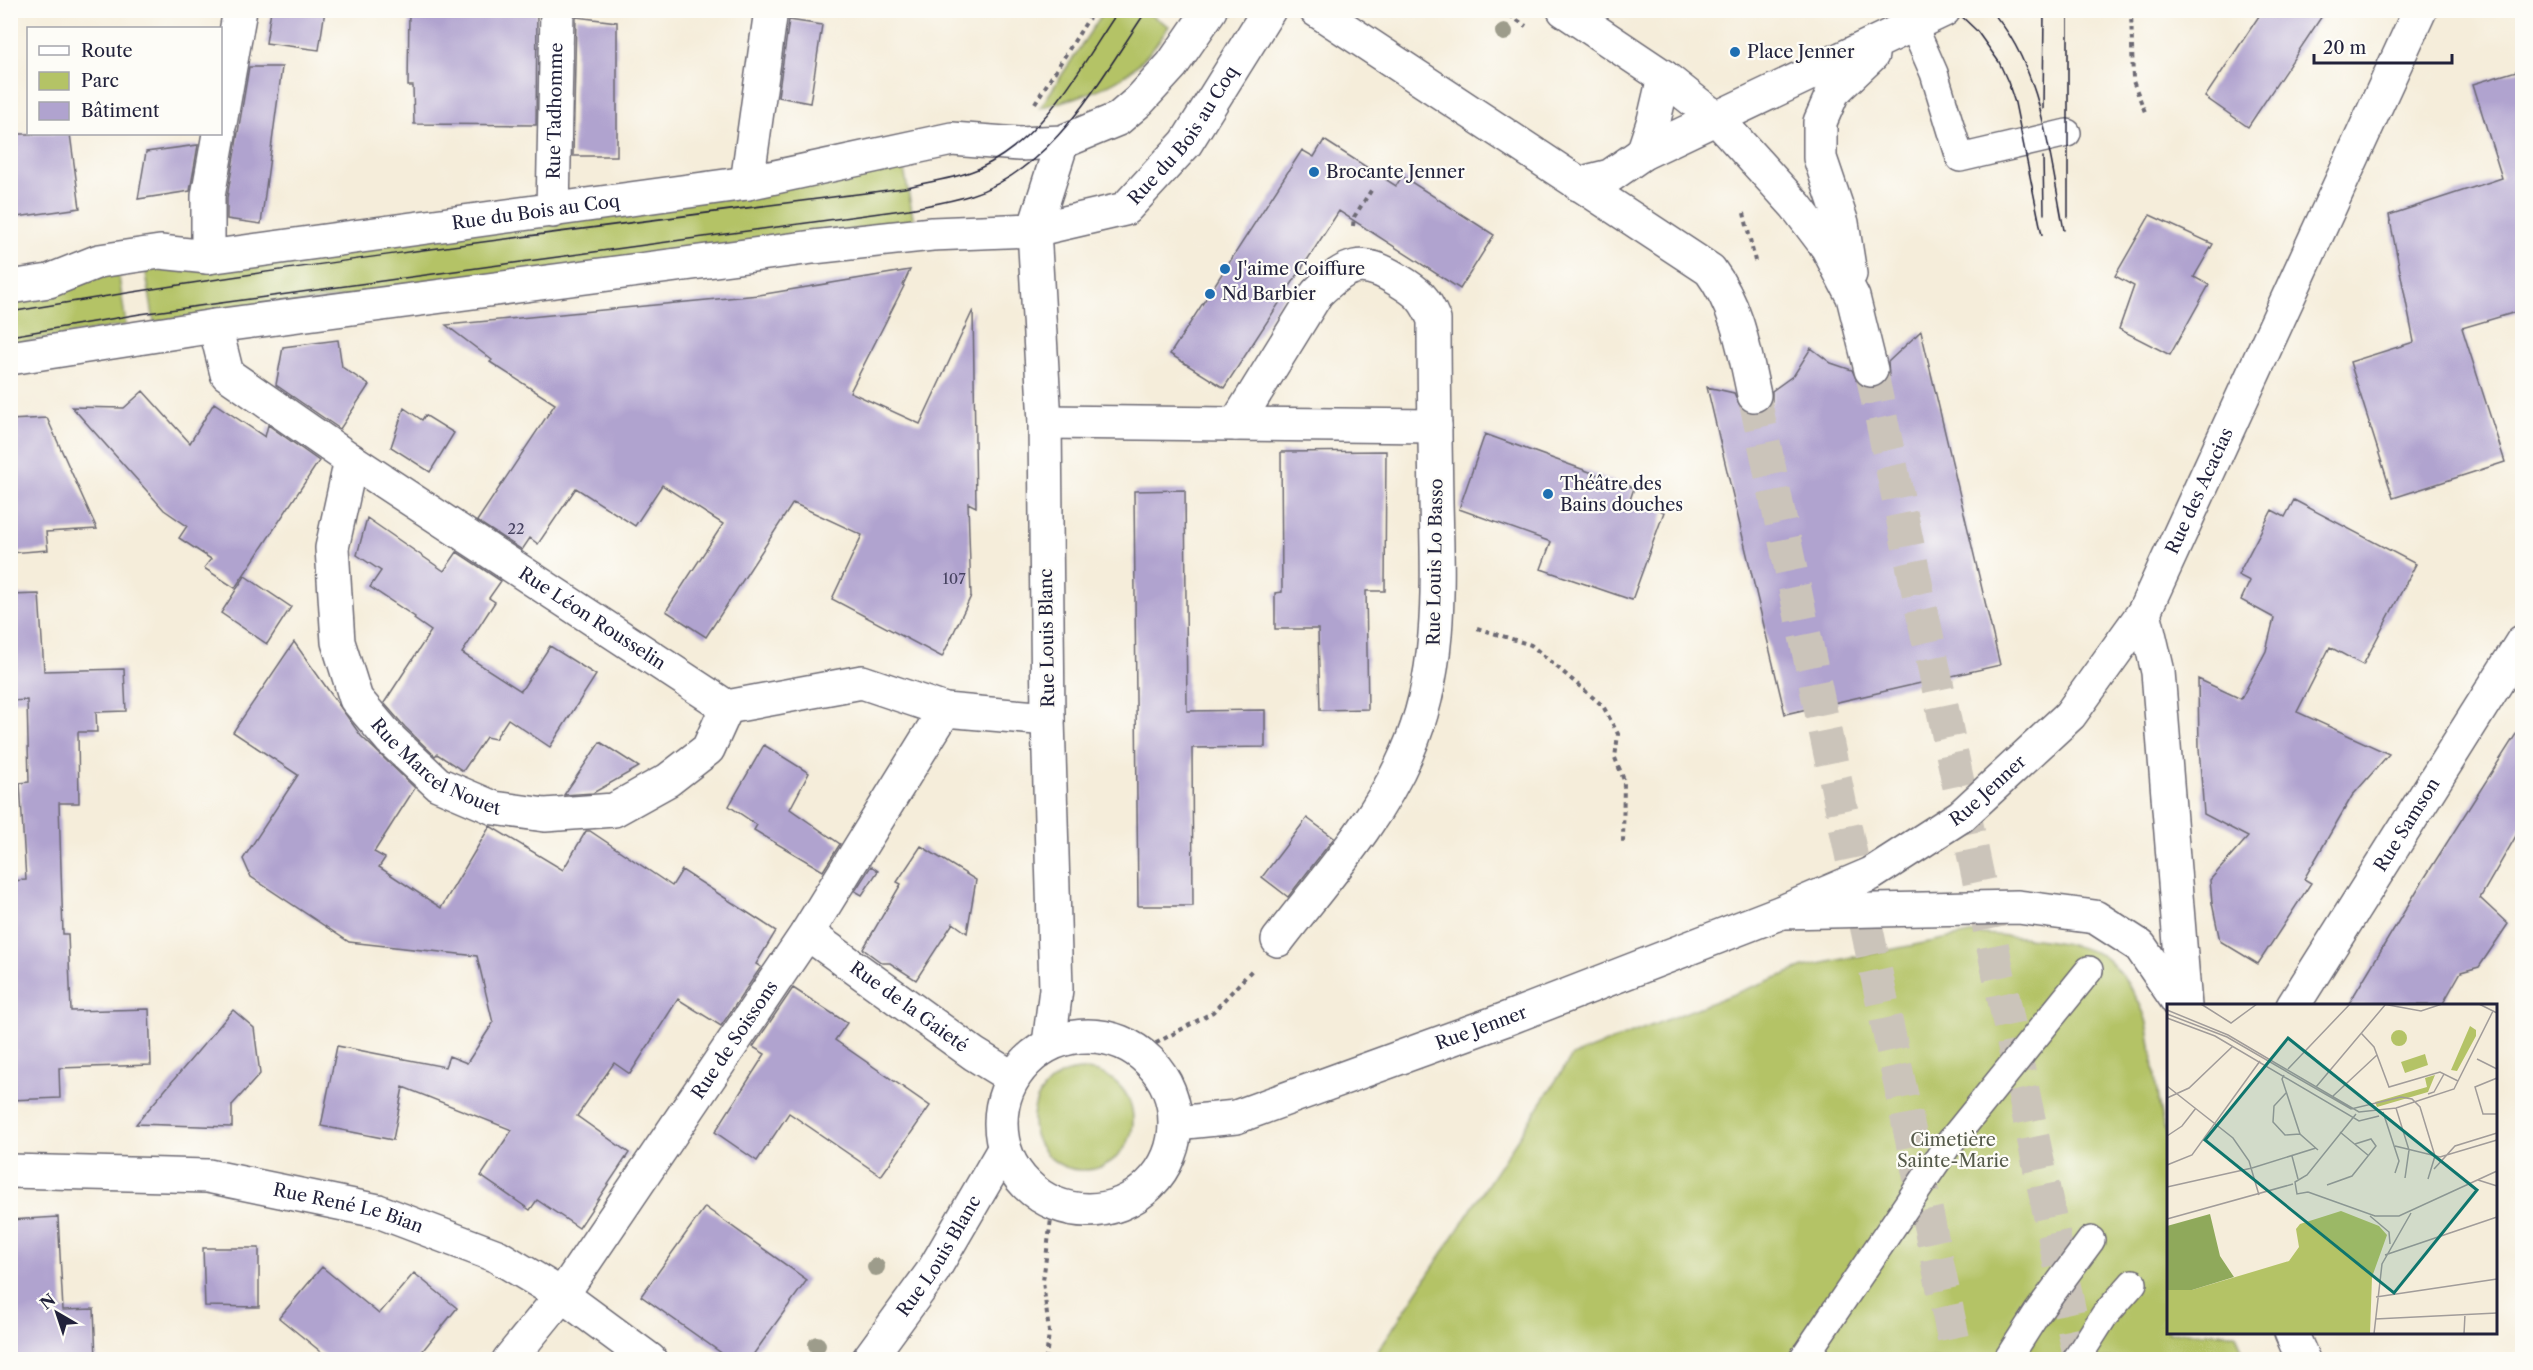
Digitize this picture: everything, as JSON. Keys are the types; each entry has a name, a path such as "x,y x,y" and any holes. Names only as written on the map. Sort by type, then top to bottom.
{"main road":[{"path":"222,112 240,10"},
{"name":"Rue Tadhomme","path":"553,211 557,10"},
{"path":"747,183 771,10"},
{"name":"Rue du Bois au Coq","path":"10,287 49,281 99,261 160,252 208,256 553,211 747,183 952,139 1019,144 1062,142 1118,119 1139,101 1172,65 1210,10"},
{"name":"Rue du Bois au Coq","path":"10,358 215,326 813,247 932,234 1034,230 1125,209 1186,144 1269,10"},
{"path":"1316,10 1710,270 1724,289 1733,310 1755,395"},
{"path":"1564,10 1664,77 1717,118 1796,206 1827,247 1853,297"},
{"path":"1578,184 1610,176 1643,153 1944,10"},
{"name":"Rue des Acacias","path":"2144,612 2420,10"},
{"path":"1871,370 1853,297 1842,223 1820,158 1820,122 1833,92 1904,30"},
{"path":"1643,153 1654,120 1664,77"},
{"path":"208,256 208,196 219,135"},
{"path":"1034,230 1062,142"},
{"name":"Rue Louis Blanc","path":"1034,230 1045,422 1048,719 1056,989 1048,1044"},
{"name":"Rue Louis Lo Basso","path":"1236,424 1317,293 1334,277 1361,266 1378,268 1417,292 1427,302 1434,320 1436,615 1428,695 1407,753 1380,807 1278,940"},
{"name":"Rue Léon Rousselin","path":"215,326 227,374 351,460 727,707"},
{"path":"1045,422 1435,426"},
{"name":"Rue Marcel Nouet","path":"351,460 332,548 338,642 356,699 391,740 438,784 494,808 545,815 614,810 668,780 708,749 727,707"},
{"path":"2144,612 2158,672 2186,1004"},
{"name":"Rue Jenner","path":"1176,1124 1236,1117 1258,1110 1506,1019 1782,912 1871,874 1961,816 2070,715 2144,612"},
{"name":"Rue Samson","path":"2294,1004 2523,642"},
{"path":"727,707 862,682 945,710 1048,719"},
{"name":"Rue de Soissons","path":"509,1359 562,1295 807,933 945,710"},
{"name":"Rue Jenner","path":"1782,912 2018,907 2095,917 2140,945 2180,1004"},
{"name":"Rue de la Gaieté","path":"807,933 974,1054 1012,1078"},
{"path":"1095,1035 1119,1041 1140,1052 1164,1080 1176,1124 1175,1138 1168,1160 1156,1179 1139,1195 1119,1205 1097,1211 1075,1210 1053,1204 1032,1191 1015,1172 1004,1149 1000,1125 1002,1109 1012,1078 1029,1059 1048,1044 1071,1037 1095,1035"},
{"name":"Rue Louis Blanc","path":"868,1359 933,1271 1004,1149"},
{"name":"Rue René Le Bian","path":"10,1171 208,1176 378,1211 497,1256 562,1295 650,1359"},
{"path":"2292,1334 2303,1359"}],"lane":[{"path":"1904,30 1934,73 1960,158 2067,133"},
{"path":"1802,1359 1947,1146 2089,970"},
{"path":"2007,1359 2037,1313 2091,1240"},
{"path":"2076,1359 2104,1316 2133,1283"}],"path":[{"path":"994,141 1032,107 1094,10"},
{"path":"2131,10 2133,81 2145,112"},
{"path":"1354,218 1372,189"},
{"path":"1436,615 1532,645 1603,706 1618,734 1615,758 1624,780 1623,844"},
{"path":"1140,1052 1213,1012 1278,940"},
{"path":"1046,1359 1050,1332 1043,1281 1053,1204"}],"green space":[{"path":"1104,11 1144,11 1169,26 1142,61 1114,82 1081,96 1040,108"},
{"path":"902,159 914,222 154,322 145,267"},
{"path":"118,270 126,325 11,344 11,299"},
{"name":"Cimetière Sainte-Marie","path":"1974,933 2067,944 2097,953 2113,964 2128,984 2147,1023 2160,1111 2167,1138 2167,1334 2236,1334 2245,1359 1372,1360 1572,1056 1804,967"},
{"path":"1083,1070 1102,1073 1119,1084 1130,1101 1133,1120 1130,1139 1119,1156 1102,1167 1083,1170 1064,1167 1047,1156 1036,1139 1033,1120 1036,1101 1047,1084 1064,1073"}],"building":[{"path":"271,10 325,10 319,50 266,43"},
{"path":"409,10 537,10 536,125 414,124 413,86 408,86"},
{"path":"2263,10 2326,10 2248,127 2205,97"},
{"path":"576,17 617,22 617,156 573,156"},
{"path":"789,20 822,25 810,103 778,97"},
{"path":"249,67 282,67 261,224 227,219 227,198"},
{"path":"2523,69 2523,310 2462,328 2505,462 2393,498 2350,362 2414,342 2389,215 2502,178 2473,84"},
{"path":"10,134 70,135 80,208 10,218"},
{"path":"1324,140 1396,186 1402,176 1494,235 1460,289 1339,211 1224,388 1170,354 1302,150 1314,157"},
{"path":"198,145 190,191 138,199 146,152"},
{"path":"2150,215 2213,244 2194,277 2209,285 2170,355 2119,329 2134,286 2115,276"},
{"path":"910,270 850,392 920,424 973,310 976,507 968,503 971,596 942,657 832,599 862,535 793,503 706,637 666,611 723,524 662,485 635,526 576,488 538,544 530,538 522,550 477,521 555,404 490,362 492,360 446,325 759,295"},
{"path":"1921,331 2000,665 1785,714 1707,387 1734,393 1741,408 1749,413 1758,413 1767,408 1772,401 1772,391 1794,375 1811,348 1831,363 1852,370 1858,383 1866,388 1876,388 1889,376 1888,362"},
{"path":"338,340 342,367 369,385 340,429 276,385 283,347"},
{"path":"143,391 190,443 214,403 265,437 268,425 319,461 235,588 204,568 211,559 179,538 187,526 164,510 72,407 124,408"},
{"path":"404,408 422,420 425,415 454,433 430,472 391,447"},
{"path":"47,418 97,529 46,532 48,550 10,553 10,420"},
{"name":"Théâtre des Bains douches","path":"1485,434 1634,488 1630,500 1664,512 1632,600 1541,569 1551,542 1459,509"},
{"path":"1386,451 1385,591 1366,591 1368,709 1320,710 1318,629 1275,629 1275,593 1282,592 1281,452"},
{"path":"1185,490 1187,711 1265,710 1265,747 1192,748 1193,906 1138,906 1134,491"},
{"path":"2294,500 2416,564 2363,665 2330,647 2297,712 2389,754 2352,796 2304,879 2311,883 2258,964 2220,941 2212,903 2210,880 2248,837 2204,814 2199,748 2198,679 2241,699 2266,651 2274,618 2241,600 2250,581 2238,575 2272,510 2285,517"},
{"path":"367,518 444,571 457,552 501,581 489,598 495,602 462,653 521,691 550,646 596,675 550,747 508,719 495,739 486,737 463,771 437,754 435,756 384,703 431,631 414,619 415,617 370,587 381,571 357,555"},
{"path":"245,576 291,607 267,644 221,613"},
{"path":"39,594 44,671 124,669 126,711 96,712 97,732 78,732 79,803 59,803 63,934 68,934 71,1011 149,1009 151,1065 59,1068 60,1098 10,1100 10,881 26,880 20,783 29,782 27,700 10,701 10,595"},
{"path":"294,642 361,736 415,788 374,852 385,858 379,867 441,908 490,826 563,870 586,831 590,831 672,886 682,870 776,931 756,964 761,967 721,1026 678,999 630,1074 614,1063 577,1116 629,1153 579,1228 537,1200 530,1210 481,1176 512,1130 403,1087 393,1140 321,1126 337,1046 445,1067 449,1056 467,1063 493,1023 477,956 349,942 251,877 243,859 298,775 233,732"},
{"path":"2523,723 2523,824 2480,898 2508,924 2479,967 2461,972 2443,1004 2349,1004 2422,882"},
{"path":"600,742 639,767 593,793 564,795"},
{"path":"764,745 809,773 790,809 840,844 823,871 754,830 757,825 729,806"},
{"path":"1307,818 1334,838 1288,897 1262,877"},
{"path":"921,846 976,880 967,933 953,923 916,980 890,963 882,963 863,949 901,884 897,882"},
{"path":"871,866 878,871 862,895 855,891"},
{"path":"793,988 847,1023 835,1040 930,1106 881,1176 789,1113 757,1161 715,1132 765,1054 753,1047"},
{"path":"233,1010 254,1028 260,1074 232,1105 232,1127 136,1124"},
{"path":"705,1207 807,1280 750,1359 730,1359 641,1296"},
{"path":"58,1217 63,1310 94,1309 96,1359 13,1359 10,1220"},
{"path":"203,1248 259,1248 259,1307 205,1306"},
{"path":"322,1267 379,1314 414,1273 457,1308 416,1359 330,1359 279,1318"}],"tunnel":[{"path":"1871,370 2080,1360"},
{"path":"1754,395 1958,1360"}],"tram line":[{"path":"10,312 345,261 904,188 962,175 1003,155 1024,139 1059,99 1119,10"},
{"path":"10,336 140,314 909,209 968,196 998,183 1026,166 1050,144 1092,93 1147,10"},
{"path":"1955,10 1977,31 1999,62 2008,82 2015,103 2042,235"},
{"path":"1990,10 2008,32 2022,57 2033,85 2048,144 2064,230"},
{"path":"2043,109 2044,10"},
{"path":"2068,10 2068,217"},
{"path":"2043,157 2044,214"}],"place":[{"name":"Place Jenner","path":"1735,52"},
{"name":"Brocante Jenner","path":"1314,172"},
{"name":"J'aime Coiffure","path":"1225,269"},
{"name":"Nd Barbier","path":"1210,294"},
{"name":"Théâtre des Bains douches","path":"1548,494"}]}
